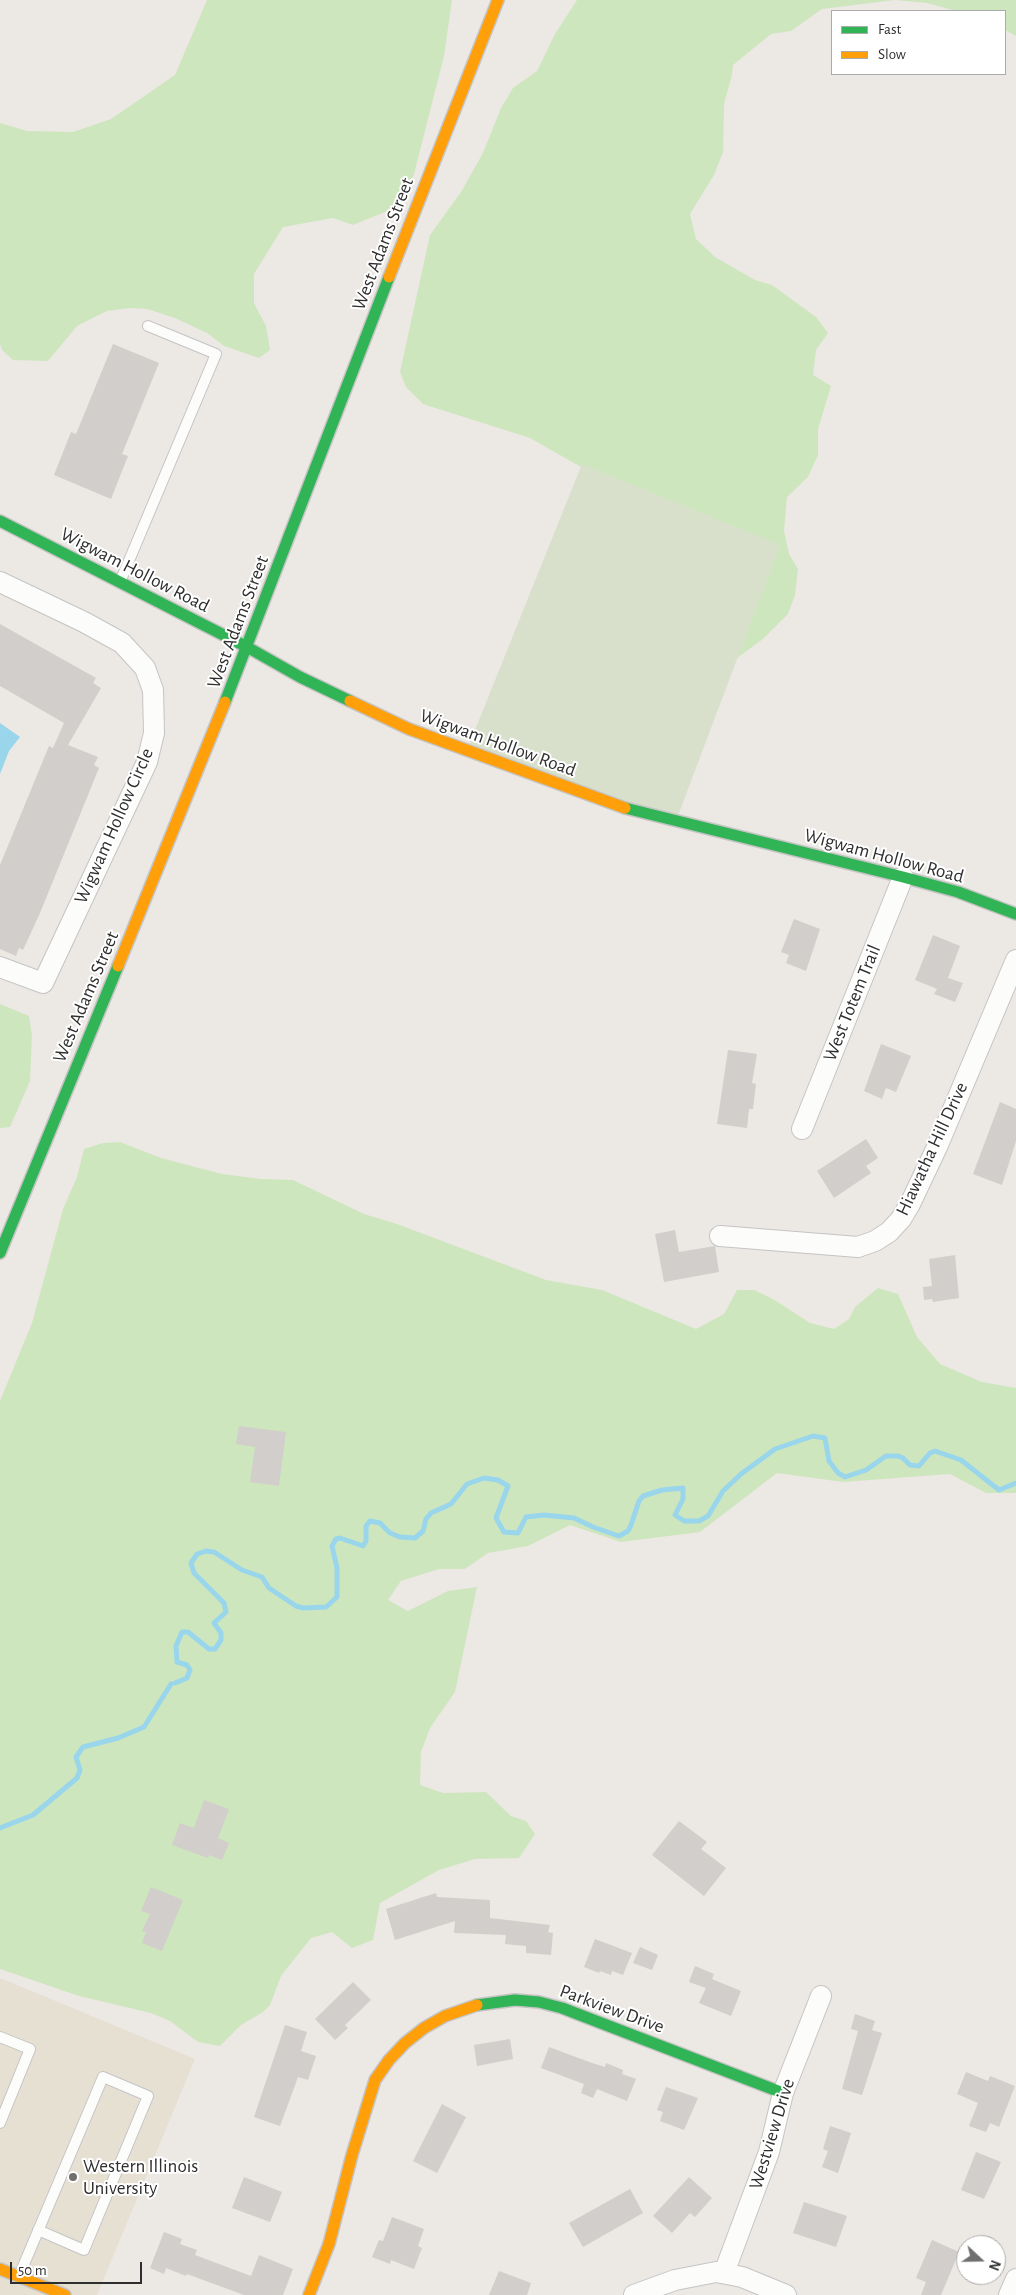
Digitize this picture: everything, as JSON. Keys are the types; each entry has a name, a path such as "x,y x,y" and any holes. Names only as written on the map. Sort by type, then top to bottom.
{"street":[{"name":"West Adams Street","path":"0,1253 204,757 355,370 406,232 498,0"},
{"name":"Wigwam Hollow Road","path":"0,521 247,647 346,700 409,729 636,812 903,876 958,892 1016,914"},
{"name":"Wigwam Hollow Circle","path":"0,582 84,622 122,643 145,668 153,690 154,733 147,762 43,982 0,966"},
{"name":"West Totem Trail","path":"802,1129 903,876"},
{"name":"Hiawatha Hill Drive","path":"720,1236 858,1247 875,1241 889,1232 901,1219 938,1147 1016,960"},
{"name":"Westview Drive","path":"724,2273 768,2152 783,2093 821,1996"},
{"name":"Parkview Drive","path":"309,2295 329,2244 352,2156 375,2080 389,2060 405,2043 424,2028 445,2016 467,2007 491,2002 515,2000 546,2004 562,2008 783,2093"},
{"path":"0,2270 65,2295"},
{"path":"634,2295 684,2278 716,2272 742,2277 786,2295"},
{"path":"1009,2295 1016,2279"}],"lane":[{"path":"120,582 216,354 148,326"},
{"path":"0,2037 30,2049 0,2123"},
{"path":"18,2277 103,2077 148,2096 84,2250 38,2230"}],"shaded area":[{"name":"Western Illinois University","path":"0,1978 195,2059 97,2295 0,2295"}],"green space":[{"path":"207,0 452,0 444,56 414,174 402,205 353,225 333,218 283,227 254,274 254,303 266,326 270,350 259,358 224,346 207,333 175,318 147,309 130,308 107,311 77,326 48,361 13,360 2,350 0,344 0,123 27,131 73,132 111,119 175,75"},
{"path":"577,0 895,0 822,9 791,31 771,34 733,65 724,104 723,152 714,175 690,214 696,239 715,257 755,280 772,285 816,317 828,333 816,350 813,375 831,386 818,429 818,455 808,477 787,497 784,531 789,554 798,569 795,595 788,614 763,639 718,672 611,484 530,438 423,404 406,387 400,372 430,235 461,192 483,153 501,108 513,88 537,71 555,34"},
{"path":"895,0 1016,0 1016,36 1006,31 1006,10 952,10 927,3"},
{"path":"582,464 780,545 676,821 467,750"},
{"path":"0,1004 29,1016 32,1036 30,1081 10,1127 0,1128"},
{"path":"120,1142 161,1158 222,1174 261,1179 293,1180 364,1214 397,1224 546,1280 602,1290 696,1329 724,1314 737,1290 754,1290 773,1299 810,1323 834,1329 849,1319 855,1307 878,1288 898,1294 917,1337 940,1364 982,1382 1016,1388 1016,1493 986,1493 950,1474 843,1482 777,1473 700,1532 621,1542 570,1525 528,1546 488,1553 465,1569 439,1569 401,1581 388,1600 408,1611 448,1591 477,1587 455,1692 430,1728 421,1752 420,1785 443,1793 486,1792 511,1816 526,1821 535,1834 519,1858 475,1859 439,1870 380,1903 373,1940 352,1948 332,1932 311,1938 281,1976 270,2005 263,2012 241,2025 220,2046 198,2042 170,2021 151,2013 79,1996 0,1969 0,1401 32,1323 63,1209 77,1177 84,1149 103,1143"}],"water":[{"path":"0,723 20,737 9,751 0,774"}],"building":[{"path":"113,344 159,363 122,454 128,456 111,499 54,475 71,432 76,434"},
{"path":"0,624 96,678 93,683 101,688 68,745 98,757 94,765 99,768 40,913 23,950 19,948 16,956 0,949 0,865 49,746 53,748 64,723 0,686"},
{"path":"794,919 820,929 806,971 786,963 789,955 781,952"},
{"path":"933,935 960,946 948,978 963,983 955,1002 934,994 937,989 915,980"},
{"path":"881,1044 911,1056 896,1092 886,1088 882,1099 864,1091"},
{"path":"728,1050 757,1054 752,1083 756,1084 753,1109 749,1109 747,1128 717,1124"},
{"path":"1000,1102 1016,1109 1016,1141 1002,1185 973,1174"},
{"path":"866,1139 878,1158 866,1166 871,1173 834,1198 817,1171"},
{"path":"675,1230 679,1252 715,1246 719,1272 664,1282 655,1234"},
{"path":"955,1255 959,1298 933,1302 932,1299 924,1300 923,1287 932,1286 929,1259"},
{"path":"239,1426 286,1432 279,1486 250,1482 255,1447 236,1444"},
{"path":"204,1800 229,1809 218,1838 229,1843 222,1860 209,1855 208,1858 172,1845 180,1823 194,1828"},
{"path":"679,1821 707,1842 701,1849 726,1868 704,1896 652,1855"},
{"path":"151,1887 183,1900 162,1951 142,1943 146,1932 142,1931 150,1914 141,1911"},
{"path":"436,1893 437,1897 490,1900 490,1918 550,1925 548,1932 553,1933 551,1955 526,1953 526,1946 505,1944 506,1935 454,1933 455,1921 395,1940 386,1909"},
{"path":"595,1939 632,1953 623,1975 612,1971 611,1975 600,1971 599,1973 584,1967"},
{"path":"640,1947 658,1955 652,1970 633,1963"},
{"path":"695,1966 714,1974 712,1979 741,1991 731,2016 699,2003 706,1988 689,1982"},
{"path":"353,1982 371,2000 345,2025 348,2028 335,2040 315,2019"},
{"path":"855,2014 875,2021 872,2030 882,2033 862,2095 842,2089 858,2031 851,2029"},
{"path":"285,2025 307,2032 301,2051 316,2056 308,2080 298,2077 280,2126 254,2117"},
{"path":"510,2039 513,2059 477,2066 474,2045"},
{"path":"549,2047 605,2067 606,2063 623,2070 622,2074 636,2079 627,2101 597,2089 593,2098 581,2093 584,2084 541,2068"},
{"path":"966,2072 988,2081 990,2076 1015,2086 999,2127 990,2123 986,2132 969,2126 978,2103 957,2094"},
{"path":"666,2087 698,2098 684,2130 660,2121 663,2112 657,2110"},
{"path":"442,2104 466,2117 437,2173 413,2161"},
{"path":"830,2126 851,2133 838,2173 822,2167 828,2151 823,2149"},
{"path":"976,2152 1001,2162 984,2199 961,2190"},
{"path":"244,2177 282,2192 270,2222 232,2208"},
{"path":"689,2177 712,2198 695,2217 690,2213 672,2233 653,2216"},
{"path":"630,2189 643,2213 583,2247 569,2223"},
{"path":"804,2202 847,2216 836,2247 793,2233"},
{"path":"392,2217 424,2229 418,2246 422,2248 414,2269 391,2260 390,2264 372,2257 379,2240 383,2241"},
{"path":"164,2232 182,2239 180,2244 197,2250 195,2255 251,2276 259,2255 293,2269 283,2295 244,2295 187,2274 186,2276 166,2268 164,2274 150,2268"},
{"path":"932,2240 956,2251 956,2259 941,2295 921,2295 926,2282 916,2278"},
{"path":"499,2271 531,2283 527,2295 489,2295"}],"waterway":[{"path":"175,1683 187,1678 190,1670 187,1665 177,1662 176,1646 182,1632 188,1632 209,1649 215,1649 221,1640 221,1633 214,1623 226,1612 224,1603 194,1573 191,1563 197,1554 206,1551 214,1552 242,1570 262,1577 269,1588 296,1606 303,1608 326,1607 337,1597 337,1568 332,1546 336,1539 340,1538 363,1546 366,1541 366,1526 370,1521 380,1523 390,1533 400,1537 415,1538 423,1531 426,1519 431,1513 451,1504 467,1484 484,1478 498,1480 508,1486 496,1518 504,1532 518,1533 526,1517 544,1515 574,1518 619,1536 628,1531 639,1501 643,1496 662,1490 683,1488 683,1499 675,1515 684,1521 699,1521 708,1516 723,1491 741,1474 775,1449 813,1436 825,1438 829,1461 838,1473 845,1477 866,1470 886,1456 898,1456 910,1465 919,1466 930,1453 935,1451 961,1460 999,1490 1016,1483"},
{"path":"0,1828 33,1815 77,1778 80,1770 76,1757 83,1747 118,1738 144,1727 171,1684"}],"traffic: fast":[{"path":"225,702 389,277"},
{"path":"0,521 247,647 300,677 350,701"},
{"path":"625,808 903,877 958,892 1016,914"},
{"path":"0,1253 118,966"},
{"path":"477,2005 515,2000 539,2002 562,2008 783,2093"}],"traffic: slow":[{"path":"389,277 498,0"},
{"path":"350,701 409,729 625,808"},
{"path":"118,966 225,702"},
{"path":"309,2295 329,2244 352,2155 375,2080 389,2060 405,2043 424,2028 445,2016 477,2005"},
{"path":"0,2269 65,2295"}],"place":[{"name":"Western Illinois University","path":"73,2177"}]}
